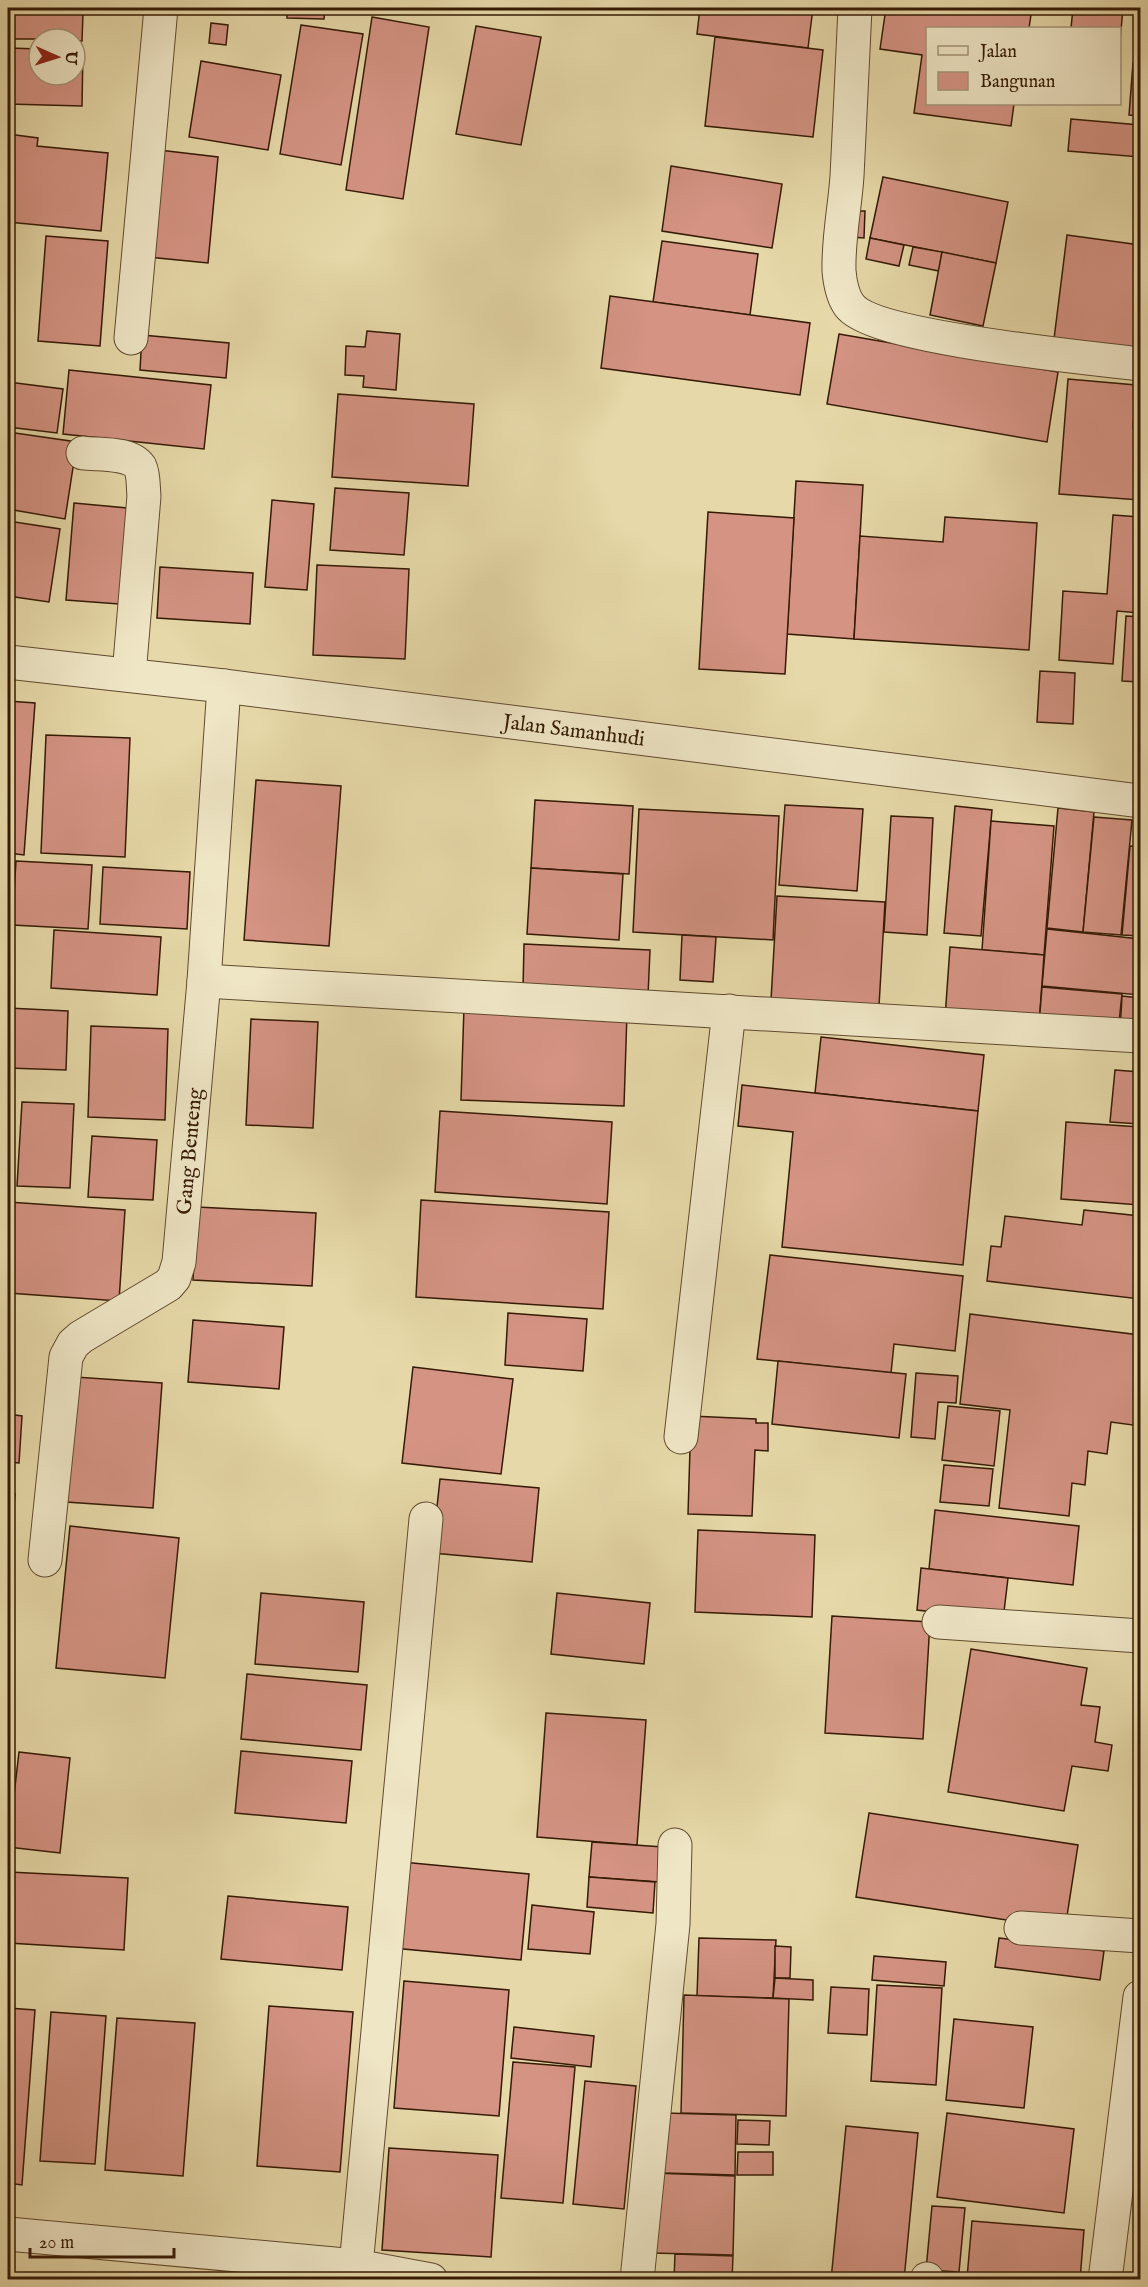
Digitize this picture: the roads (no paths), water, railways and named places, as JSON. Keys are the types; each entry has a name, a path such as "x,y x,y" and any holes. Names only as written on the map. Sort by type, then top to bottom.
{"street":[{"path":"131,338 161,8"},
{"path":"855,8 847,175 839,270 842,291 850,307 870,319 954,340 1140,364"},
{"path":"83,453 129,459 140,466 143,479 144,496 129,675"},
{"name":"Jalan Samanhudi","path":"8,662 224,686 1140,801"},
{"name":"Gang Benteng","path":"45,1560 66,1357 73,1344 81,1337 168,1285 177,1270 204,981 224,686"},
{"path":"204,981 1140,1036"},
{"path":"681,1437 729,1011"},
{"path":"356,2266 426,1519"},
{"path":"939,1622 1140,1636"},
{"path":"637,2280 673,1924 675,1845"},
{"path":"1021,1928 1140,1936"},
{"path":"1105,2280 1140,1997"},
{"path":"8,2234 356,2266 431,2280"}]}
